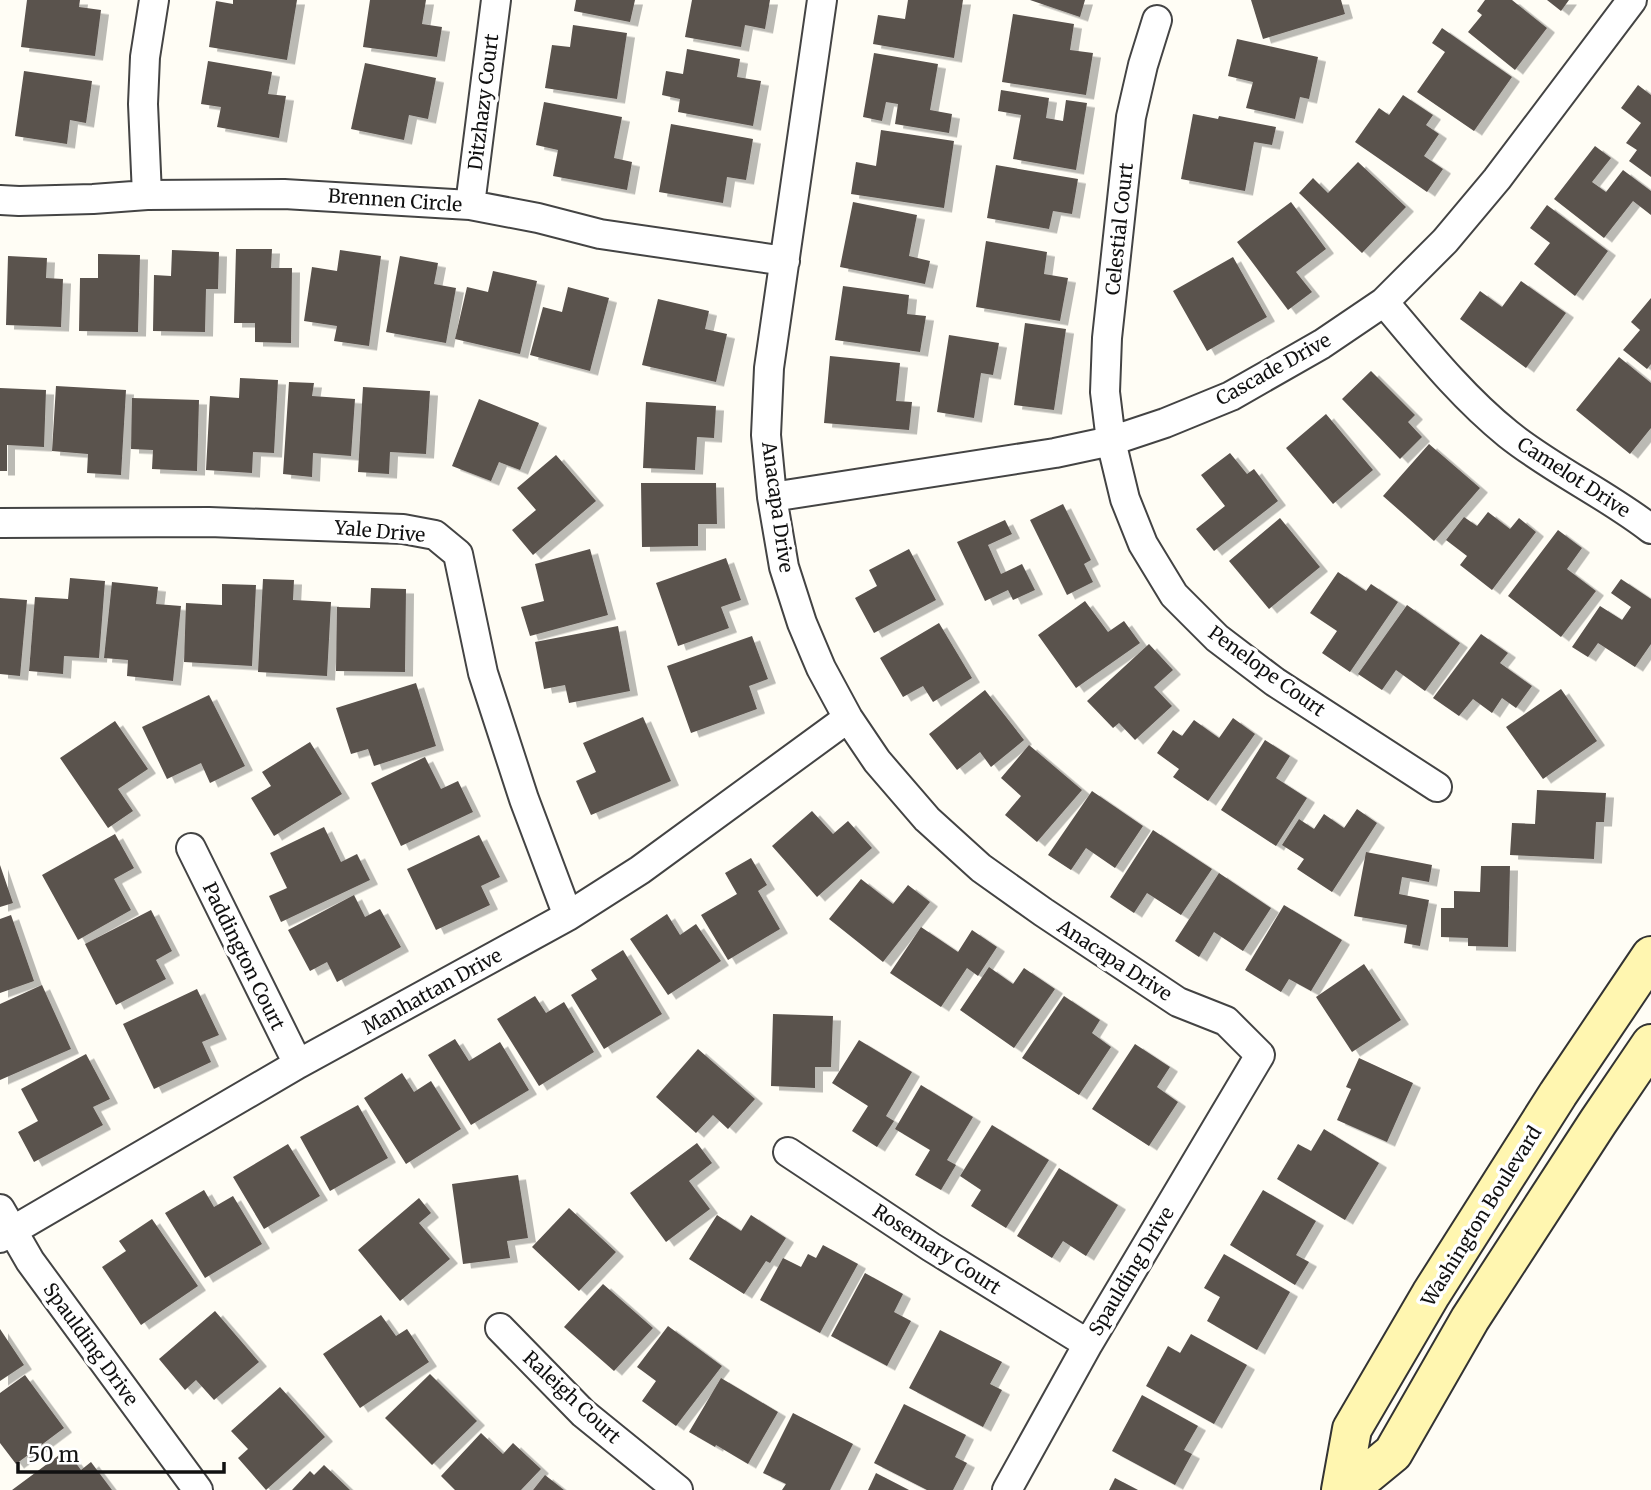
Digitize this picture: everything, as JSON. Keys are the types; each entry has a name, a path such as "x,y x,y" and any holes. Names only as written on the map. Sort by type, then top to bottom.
{"main road":[{"name":"Washington Boulevard","path":"1341,1490 1352,1429 1431,1294 1558,1094 1651,956"},
{"path":"1348,1490 1392,1452 1470,1319 1651,1044"}],"street":[{"path":"147,195 143,104 145,57 154,0"},
{"name":"Ditzhazy Court","path":"470,205 496,0"},
{"name":"Anacapa Drive","path":"822,0 769,368 766,435 772,497 784,567 802,623 821,668 848,718 877,761 927,819 981,868 1043,912 1178,1002 1226,1021 1260,1055"},
{"name":"Cascade Drive","path":"772,497 1055,453 1111,441 1165,423 1231,396 1322,344 1384,302 1445,241 1497,179 1632,0"},
{"name":"Celestial Court","path":"1111,441 1105,392 1107,338 1129,131 1143,65 1157,20"},
{"name":"Brennen Circle","path":"0,200 284,194 470,205 538,218 600,234 785,261"},
{"name":"Camelot Drive","path":"1384,302 1456,387 1508,434 1551,465 1648,520"},
{"name":"Penelope Court","path":"1111,441 1125,499 1143,544 1174,595 1217,638 1275,682 1437,786"},
{"name":"Yale Drive","path":"0,523 209,522 403,529 435,535 458,554 483,673 524,799 568,916"},
{"name":"Manhattan Drive","path":"4,1226 568,916 640,870 848,718"},
{"name":"Paddington Court","path":"191,848 298,1065"},
{"name":"Spaulding Drive","path":"1007,1490 1088,1344 1260,1055"},
{"name":"Rosemary Court","path":"788,1152 931,1247 1088,1344"},
{"name":"Spaulding Drive","path":"4,1226 198,1490"},
{"name":"Raleigh Court","path":"500,1328 583,1413 678,1490"}],"building":[{"path":"27,0 80,0 79,7 101,10 95,56 21,47"},
{"path":"233,0 297,0 287,60 209,47 216,1 233,4"},
{"path":"370,0 426,0 422,24 442,27 437,57 363,47"},
{"path":"576,0 635,0 630,22 574,11"},
{"path":"692,0 770,0 765,29 745,25 741,47 685,37"},
{"path":"908,0 963,0 954,58 873,44 878,15 905,19"},
{"path":"1030,0 1085,0 1080,17"},
{"path":"1251,0 1341,0 1345,14 1263,39"},
{"path":"1485,0 1512,0 1547,28 1515,70 1468,32 1482,15 1477,11"},
{"path":"1547,0 1569,0 1561,11"},
{"path":"1013,14 1074,24 1070,50 1093,53 1086,95 1002,82"},
{"path":"573,25 627,33 617,99 545,88 552,45 570,47"},
{"path":"1442,28 1512,77 1474,131 1417,92 1445,52 1432,43"},
{"path":"1237,39 1318,57 1309,99 1300,97 1295,119 1246,108 1253,82 1228,76"},
{"path":"687,49 740,59 737,77 761,81 753,126 678,112 680,99 662,95 666,71 683,74"},
{"path":"874,53 938,64 930,110 952,114 949,133 895,124 898,104 886,102 882,121 863,117"},
{"path":"208,61 272,72 268,94 286,96 279,138 217,127 221,107 201,104"},
{"path":"365,63 436,78 428,119 409,115 404,140 351,129"},
{"path":"24,71 92,81 86,123 70,120 67,144 15,136"},
{"path":"1638,85 1651,95 1651,177 1629,161 1637,150 1626,143 1641,123 1621,108"},
{"path":"1001,90 1049,98 1046,118 1063,121 1066,100 1087,103 1076,170 1013,159 1021,115 998,111"},
{"path":"1403,95 1433,115 1426,125 1439,134 1424,156 1443,169 1427,192 1355,142 1379,108 1389,115"},
{"path":"544,102 622,117 614,158 632,162 627,190 553,176 558,150 536,145"},
{"path":"1193,114 1276,127 1272,145 1254,142 1245,191 1181,179"},
{"path":"671,124 753,139 746,180 727,177 723,203 659,192"},
{"path":"881,130 954,141 944,208 851,194 856,162 876,166"},
{"path":"1595,146 1611,158 1592,182 1606,192 1623,170 1651,191 1651,215 1633,201 1604,238 1554,199"},
{"path":"1358,162 1406,207 1362,253 1299,193 1313,178 1328,193"},
{"path":"996,165 1078,179 1072,214 1053,211 1049,229 987,218"},
{"path":"853,202 917,215 909,256 930,261 925,284 840,267"},
{"path":"1291,202 1326,249 1296,272 1312,292 1288,310 1237,242"},
{"path":"1547,205 1608,251 1575,296 1534,264 1550,243 1530,228"},
{"path":"986,241 1047,252 1044,274 1068,278 1060,321 976,307"},
{"path":"236,249 272,249 271,268 292,268 291,343 255,342 255,323 234,323"},
{"path":"172,250 219,252 218,289 206,289 205,332 153,331 154,275 171,276"},
{"path":"340,250 381,256 369,346 334,341 337,326 304,321 312,267 337,271"},
{"path":"98,254 140,255 138,332 79,331 80,278 98,278"},
{"path":"8,256 47,258 46,278 63,279 61,327 6,325"},
{"path":"400,256 438,263 434,284 456,288 446,343 386,332"},
{"path":"1233,257 1267,317 1207,351 1173,291"},
{"path":"493,271 537,281 520,354 455,339 467,287 488,292"},
{"path":"1521,281 1566,313 1526,368 1460,319 1480,291 1502,307"},
{"path":"843,286 909,295 907,314 926,316 920,352 835,340"},
{"path":"568,287 609,298 590,371 530,355 543,307 562,312"},
{"path":"1651,298 1651,364 1647,369 1623,350 1640,330 1631,322"},
{"path":"658,299 709,311 705,329 727,334 716,382 642,365"},
{"path":"1025,323 1066,329 1054,410 1014,405"},
{"path":"949,335 999,343 993,375 981,373 974,418 937,412"},
{"path":"830,356 900,363 896,401 912,402 909,430 824,423"},
{"path":"1619,357 1651,383 1651,428 1630,454 1576,410"},
{"path":"1371,371 1415,415 1408,422 1422,437 1400,459 1342,399"},
{"path":"240,378 278,380 274,453 253,452 252,473 206,470 210,396 239,398"},
{"path":"289,382 314,383 312,396 355,399 351,456 313,453 312,477 283,474"},
{"path":"56,386 126,390 121,475 87,473 88,454 52,451"},
{"path":"363,387 430,391 426,454 390,452 389,474 358,472"},
{"path":"0,388 46,390 44,447 7,445 7,471 0,471"},
{"path":"132,398 199,400 197,471 152,469 153,450 131,449"},
{"path":"479,399 539,423 520,470 499,462 491,481 452,466"},
{"path":"646,402 716,406 714,438 697,437 695,470 643,468"},
{"path":"1326,414 1373,470 1333,504 1286,448"},
{"path":"1429,444 1480,488 1434,541 1383,496"},
{"path":"1230,453 1247,474 1254,469 1278,501 1214,551 1196,529 1225,506 1201,475"},
{"path":"556,455 596,501 533,555 512,530 536,510 517,488"},
{"path":"641,483 716,483 717,524 698,524 698,546 642,547"},
{"path":"1063,504 1091,560 1084,564 1093,582 1067,595 1030,520"},
{"path":"1488,512 1510,529 1519,518 1536,532 1492,590 1460,565 1467,556 1446,540 1464,517 1477,526"},
{"path":"1280,518 1320,567 1269,609 1229,561"},
{"path":"1005,520 1012,534 988,545 1001,574 1022,564 1035,590 1013,600 1008,590 985,601 957,542"},
{"path":"1558,530 1582,548 1567,569 1596,591 1561,637 1508,596"},
{"path":"590,549 608,615 530,636 521,607 544,601 535,564"},
{"path":"909,549 936,600 874,633 855,598 877,586 869,570"},
{"path":"726,558 741,600 721,607 729,628 678,646 656,583"},
{"path":"1338,572 1366,591 1371,584 1398,602 1350,672 1322,653 1337,631 1310,613"},
{"path":"70,578 105,581 99,658 64,656 63,674 29,671 35,597 68,599"},
{"path":"263,579 294,580 293,600 331,602 327,676 258,672"},
{"path":"1621,579 1651,599 1651,644 1635,667 1598,643 1588,657 1572,647 1600,606 1622,620 1631,607 1611,593"},
{"path":"112,582 158,587 156,604 181,606 173,681 127,676 128,660 104,658"},
{"path":"222,584 256,585 252,666 184,662 186,603 222,605"},
{"path":"371,588 406,589 405,672 336,671 337,607 370,608"},
{"path":"0,598 27,600 20,676 0,674"},
{"path":"1085,601 1108,632 1124,621 1140,643 1076,688 1038,635"},
{"path":"1407,605 1460,643 1425,691 1396,670 1382,690 1358,674"},
{"path":"939,623 972,678 933,702 923,686 903,697 880,658"},
{"path":"618,626 630,691 569,703 565,685 544,689 535,642"},
{"path":"1481,634 1508,653 1500,663 1532,686 1516,708 1502,698 1492,713 1473,699 1459,716 1433,698"},
{"path":"752,636 768,679 749,686 757,709 691,733 667,666"},
{"path":"1149,644 1173,670 1154,687 1172,706 1135,740 1119,723 1113,728 1087,701"},
{"path":"416,683 436,746 374,766 368,749 351,754 336,708"},
{"path":"1561,689 1597,741 1543,779 1506,727"},
{"path":"985,690 1024,740 991,767 980,752 957,770 929,734"},
{"path":"209,695 245,766 210,783 201,763 167,779 142,727"},
{"path":"643,717 671,781 591,815 576,781 596,772 583,743"},
{"path":"1233,718 1255,734 1208,801 1173,777 1179,769 1157,753 1173,730 1182,736 1194,720 1219,738"},
{"path":"115,721 148,769 118,789 133,811 108,828 60,758"},
{"path":"1265,740 1290,756 1276,778 1307,798 1276,846 1221,810"},
{"path":"310,742 342,794 274,836 251,798 271,786 262,772"},
{"path":"1029,745 1082,790 1037,842 1005,815 1021,796 1001,778"},
{"path":"425,757 441,789 458,781 473,812 401,846 371,783"},
{"path":"1537,790 1606,793 1604,822 1596,822 1594,859 1510,855 1512,823 1535,824"},
{"path":"1092,791 1143,826 1115,868 1086,848 1071,870 1048,855"},
{"path":"1357,809 1377,823 1332,892 1297,869 1304,859 1282,845 1299,819 1314,829 1324,814 1344,828"},
{"path":"812,811 833,834 848,821 872,848 817,897 772,846"},
{"path":"324,827 341,862 357,854 370,880 281,922 269,896 287,888 270,853"},
{"path":"1153,830 1212,869 1181,915 1147,893 1134,913 1110,897"},
{"path":"115,834 134,868 114,879 131,910 78,940 42,875"},
{"path":"479,835 500,877 481,886 490,905 436,930 407,869"},
{"path":"1366,852 1432,865 1429,882 1402,877 1399,894 1429,900 1420,946 1404,943 1407,925 1354,916"},
{"path":"751,858 767,885 758,891 780,929 728,960 701,915 737,894 725,873"},
{"path":"0,865 13,903 0,907"},
{"path":"1481,866 1510,866 1508,947 1468,946 1468,938 1441,937 1441,908 1454,908 1454,891 1480,892"},
{"path":"1219,873 1271,908 1243,951 1214,932 1199,957 1175,941"},
{"path":"861,879 893,904 908,885 930,902 883,962 829,919"},
{"path":"354,895 365,917 380,909 401,947 337,982 327,962 310,971 288,930"},
{"path":"1284,905 1342,940 1311,991 1289,979 1281,992 1245,970"},
{"path":"151,910 172,951 156,960 166,979 116,1005 85,944"},
{"path":"667,914 680,935 696,924 721,961 668,995 630,939"},
{"path":"11,915 34,981 0,993 0,919"},
{"path":"921,927 958,952 972,930 997,947 978,976 967,968 941,1007 890,973"},
{"path":"623,950 662,1014 604,1049 571,995 597,979 591,970"},
{"path":"1364,964 1401,1020 1352,1052 1316,997"},
{"path":"989,967 1013,984 1024,968 1055,989 1014,1048 960,1010"},
{"path":"42,985 71,1049 0,1080 0,1004"},
{"path":"197,989 219,1035 202,1042 211,1062 154,1089 123,1024"},
{"path":"535,996 546,1013 564,1002 594,1052 539,1086 497,1019"},
{"path":"1064,996 1100,1020 1092,1033 1111,1047 1079,1095 1022,1058"},
{"path":"773,1014 833,1016 831,1067 815,1067 815,1088 771,1086"},
{"path":"455,1039 469,1061 500,1042 529,1090 471,1125 428,1055"},
{"path":"859,1040 912,1072 886,1116 894,1121 877,1147 852,1131 868,1106 832,1083"},
{"path":"1135,1044 1170,1067 1157,1087 1178,1102 1149,1146 1092,1109"},
{"path":"698,1049 755,1099 728,1129 713,1115 696,1133 656,1097"},
{"path":"86,1054 110,1099 93,1107 103,1125 34,1162 18,1132 38,1121 21,1089"},
{"path":"1359,1058 1413,1083 1387,1142 1337,1120 1351,1089 1346,1087"},
{"path":"402,1073 414,1092 431,1081 461,1129 406,1164 364,1098"},
{"path":"921,1085 973,1117 947,1160 956,1165 941,1190 915,1175 930,1150 895,1129"},
{"path":"358,1105 388,1158 330,1191 300,1137"},
{"path":"992,1125 1049,1160 1006,1228 971,1206 981,1190 960,1176"},
{"path":"1324,1129 1379,1163 1345,1220 1277,1179 1298,1144 1311,1151"},
{"path":"697,1143 712,1163 689,1181 710,1209 666,1242 630,1193"},
{"path":"288,1144 320,1196 264,1229 233,1177"},
{"path":"1059,1168 1118,1205 1086,1256 1063,1241 1052,1258 1017,1236"},
{"path":"518,1175 528,1238 507,1241 510,1258 463,1264 452,1184"},
{"path":"204,1190 214,1207 233,1196 262,1244 205,1278 165,1213"},
{"path":"1263,1190 1316,1221 1296,1255 1309,1262 1295,1285 1230,1245"},
{"path":"419,1198 431,1213 419,1223 450,1259 400,1301 358,1250"},
{"path":"569,1208 616,1252 579,1291 532,1247"},
{"path":"717,1215 741,1231 751,1215 786,1238 770,1263 766,1261 744,1294 689,1259"},
{"path":"152,1219 198,1286 141,1325 102,1267 126,1251 119,1241"},
{"path":"823,1245 858,1264 820,1333 760,1300 783,1258 801,1267 808,1254 816,1258"},
{"path":"1224,1254 1290,1292 1257,1350 1207,1321 1220,1297 1204,1288"},
{"path":"865,1273 903,1294 894,1312 911,1321 887,1366 831,1336"},
{"path":"603,1284 653,1328 614,1371 564,1327"},
{"path":"215,1311 259,1362 214,1400 196,1380 185,1390 159,1359"},
{"path":"381,1315 396,1336 407,1329 429,1362 360,1408 323,1354"},
{"path":"668,1326 722,1366 676,1426 642,1401 656,1381 637,1367"},
{"path":"0,1329 24,1365 0,1381"},
{"path":"940,1330 1002,1362 990,1384 1002,1390 983,1427 909,1388"},
{"path":"1191,1334 1247,1365 1214,1424 1146,1386 1168,1346 1180,1353"},
{"path":"430,1374 477,1421 432,1465 385,1418"},
{"path":"25,1375 64,1428 16,1464 0,1443 0,1393"},
{"path":"721,1378 778,1412 748,1464 689,1432"},
{"path":"280,1387 325,1437 266,1490 238,1458 248,1449 231,1431"},
{"path":"1142,1395 1198,1426 1184,1450 1192,1454 1175,1485 1112,1451"},
{"path":"904,1404 966,1435 955,1457 967,1463 953,1490 927,1490 874,1463"},
{"path":"793,1413 853,1444 830,1490 782,1490 786,1484 763,1473"},
{"path":"481,1433 503,1454 513,1443 541,1469 521,1490 455,1490 441,1476"},
{"path":"66,1450 81,1470 91,1462 112,1490 12,1490"},
{"path":"324,1465 350,1490 292,1490 310,1471 314,1475"},
{"path":"876,1473 909,1490 868,1490"},
{"path":"545,1475 564,1490 533,1490"},
{"path":"1115,1478 1138,1490 1109,1490"}]}
